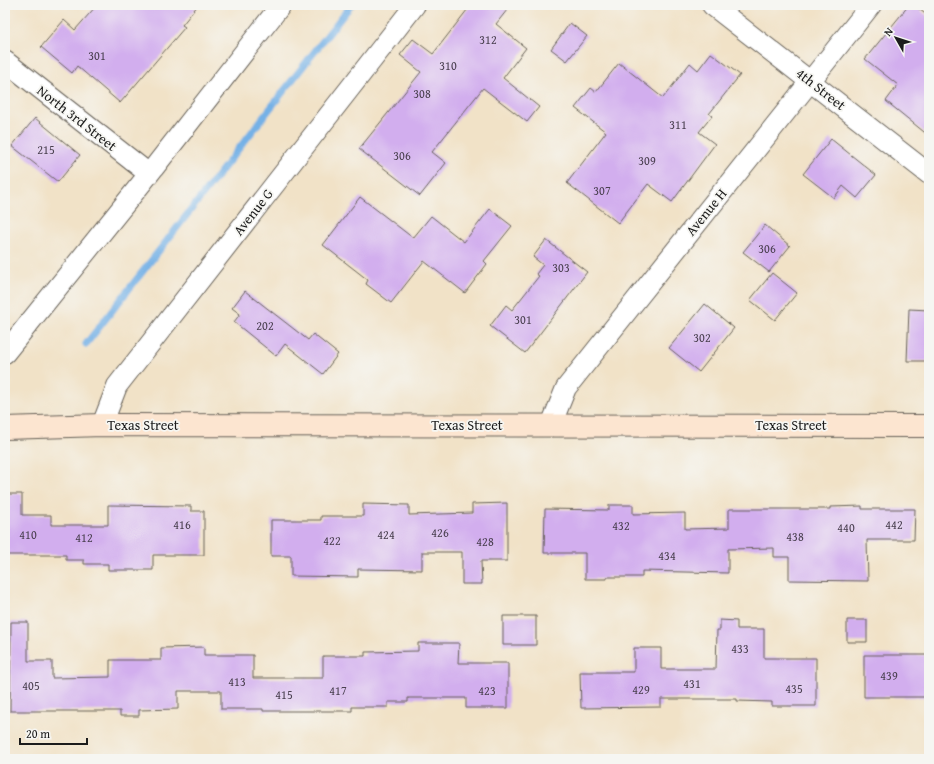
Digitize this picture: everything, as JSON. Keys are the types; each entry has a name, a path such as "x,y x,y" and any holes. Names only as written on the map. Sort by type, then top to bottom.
{"street":[{"path":"5,353 149,174 281,5"},
{"name":"Avenue G","path":"102,425 117,386 415,5"},
{"name":"4th Street","path":"712,5 929,174"},
{"name":"Avenue H","path":"551,425 566,388 871,5"},
{"name":"North 3rd Street","path":"5,62 149,174"},
{"name":"Texas Street","path":"5,428 102,425 929,426"}],"building":[{"path":"97,5 198,5 182,25 185,27 120,103 77,66 72,73 41,47 64,20 75,30"},
{"path":"471,5 511,5 496,24 526,48 503,78 539,107 527,122 483,88 432,152 446,163 420,196 359,149 421,72 400,55 413,39 433,54"},
{"path":"909,5 914,5 929,17 929,136 886,101 898,85 865,59"},
{"path":"570,23 587,36 567,61 551,49"},
{"path":"711,53 740,75 709,114 712,116 699,132 715,144 672,202 648,184 618,223 567,183 606,132 575,108 591,88 596,92 619,63 663,98 690,63 698,70"},
{"path":"35,118 80,155 58,182 12,146"},
{"path":"831,139 876,175 857,198 843,186 834,198 803,174"},
{"path":"360,197 413,238 431,216 464,242 490,209 512,226 484,261 487,264 465,293 424,261 391,303 366,284 368,280 323,245"},
{"path":"765,225 790,246 769,272 743,252"},
{"path":"546,240 587,272 525,353 490,326 506,305 512,310 539,276 536,274 543,265 533,257"},
{"path":"772,273 797,293 775,320 750,300"},
{"path":"245,291 308,340 313,334 338,354 323,374 285,344 276,356 234,322 240,314 232,308"},
{"path":"705,304 734,328 699,372 669,348"},
{"path":"909,309 929,310 929,361 907,361"},
{"path":"5,494 22,494 22,515 51,515 51,525 108,525 108,505 191,506 191,511 204,511 204,555 153,555 153,570 108,570 108,564 84,564 84,560 66,560 66,555 5,555"},
{"path":"507,503 507,561 481,561 482,584 462,584 462,552 422,552 422,570 358,569 358,577 291,576 291,556 271,556 271,520 321,520 321,516 363,516 363,504 409,505 409,515 472,513 472,504"},
{"path":"609,505 633,505 633,514 685,513 685,529 729,528 729,509 830,509 830,507 862,506 862,509 915,509 914,540 867,540 868,581 789,580 789,557 774,557 774,548 728,549 728,573 642,571 642,577 607,577 607,579 585,579 585,553 544,553 545,509 609,510"},
{"path":"503,616 536,616 536,645 503,645"},
{"path":"720,620 737,621 737,629 764,629 764,658 816,658 816,706 772,706 772,702 737,701 737,699 661,699 661,707 581,708 580,672 634,672 634,648 661,648 661,669 716,669 717,630 720,630"},
{"path":"847,620 867,620 867,642 847,642"},
{"path":"11,622 28,622 28,661 52,661 52,678 110,677 110,660 161,660 161,648 204,647 204,655 253,655 253,678 323,678 323,656 365,656 365,652 418,651 418,643 459,643 458,663 508,663 508,708 466,708 466,698 408,698 408,702 388,702 388,707 352,707 352,711 263,711 263,709 221,709 221,691 178,691 178,709 139,710 139,716 120,716 120,711 10,711"},
{"path":"864,655 929,655 929,697 864,697"}],"waterway":[{"path":"86,344 351,5"}]}
